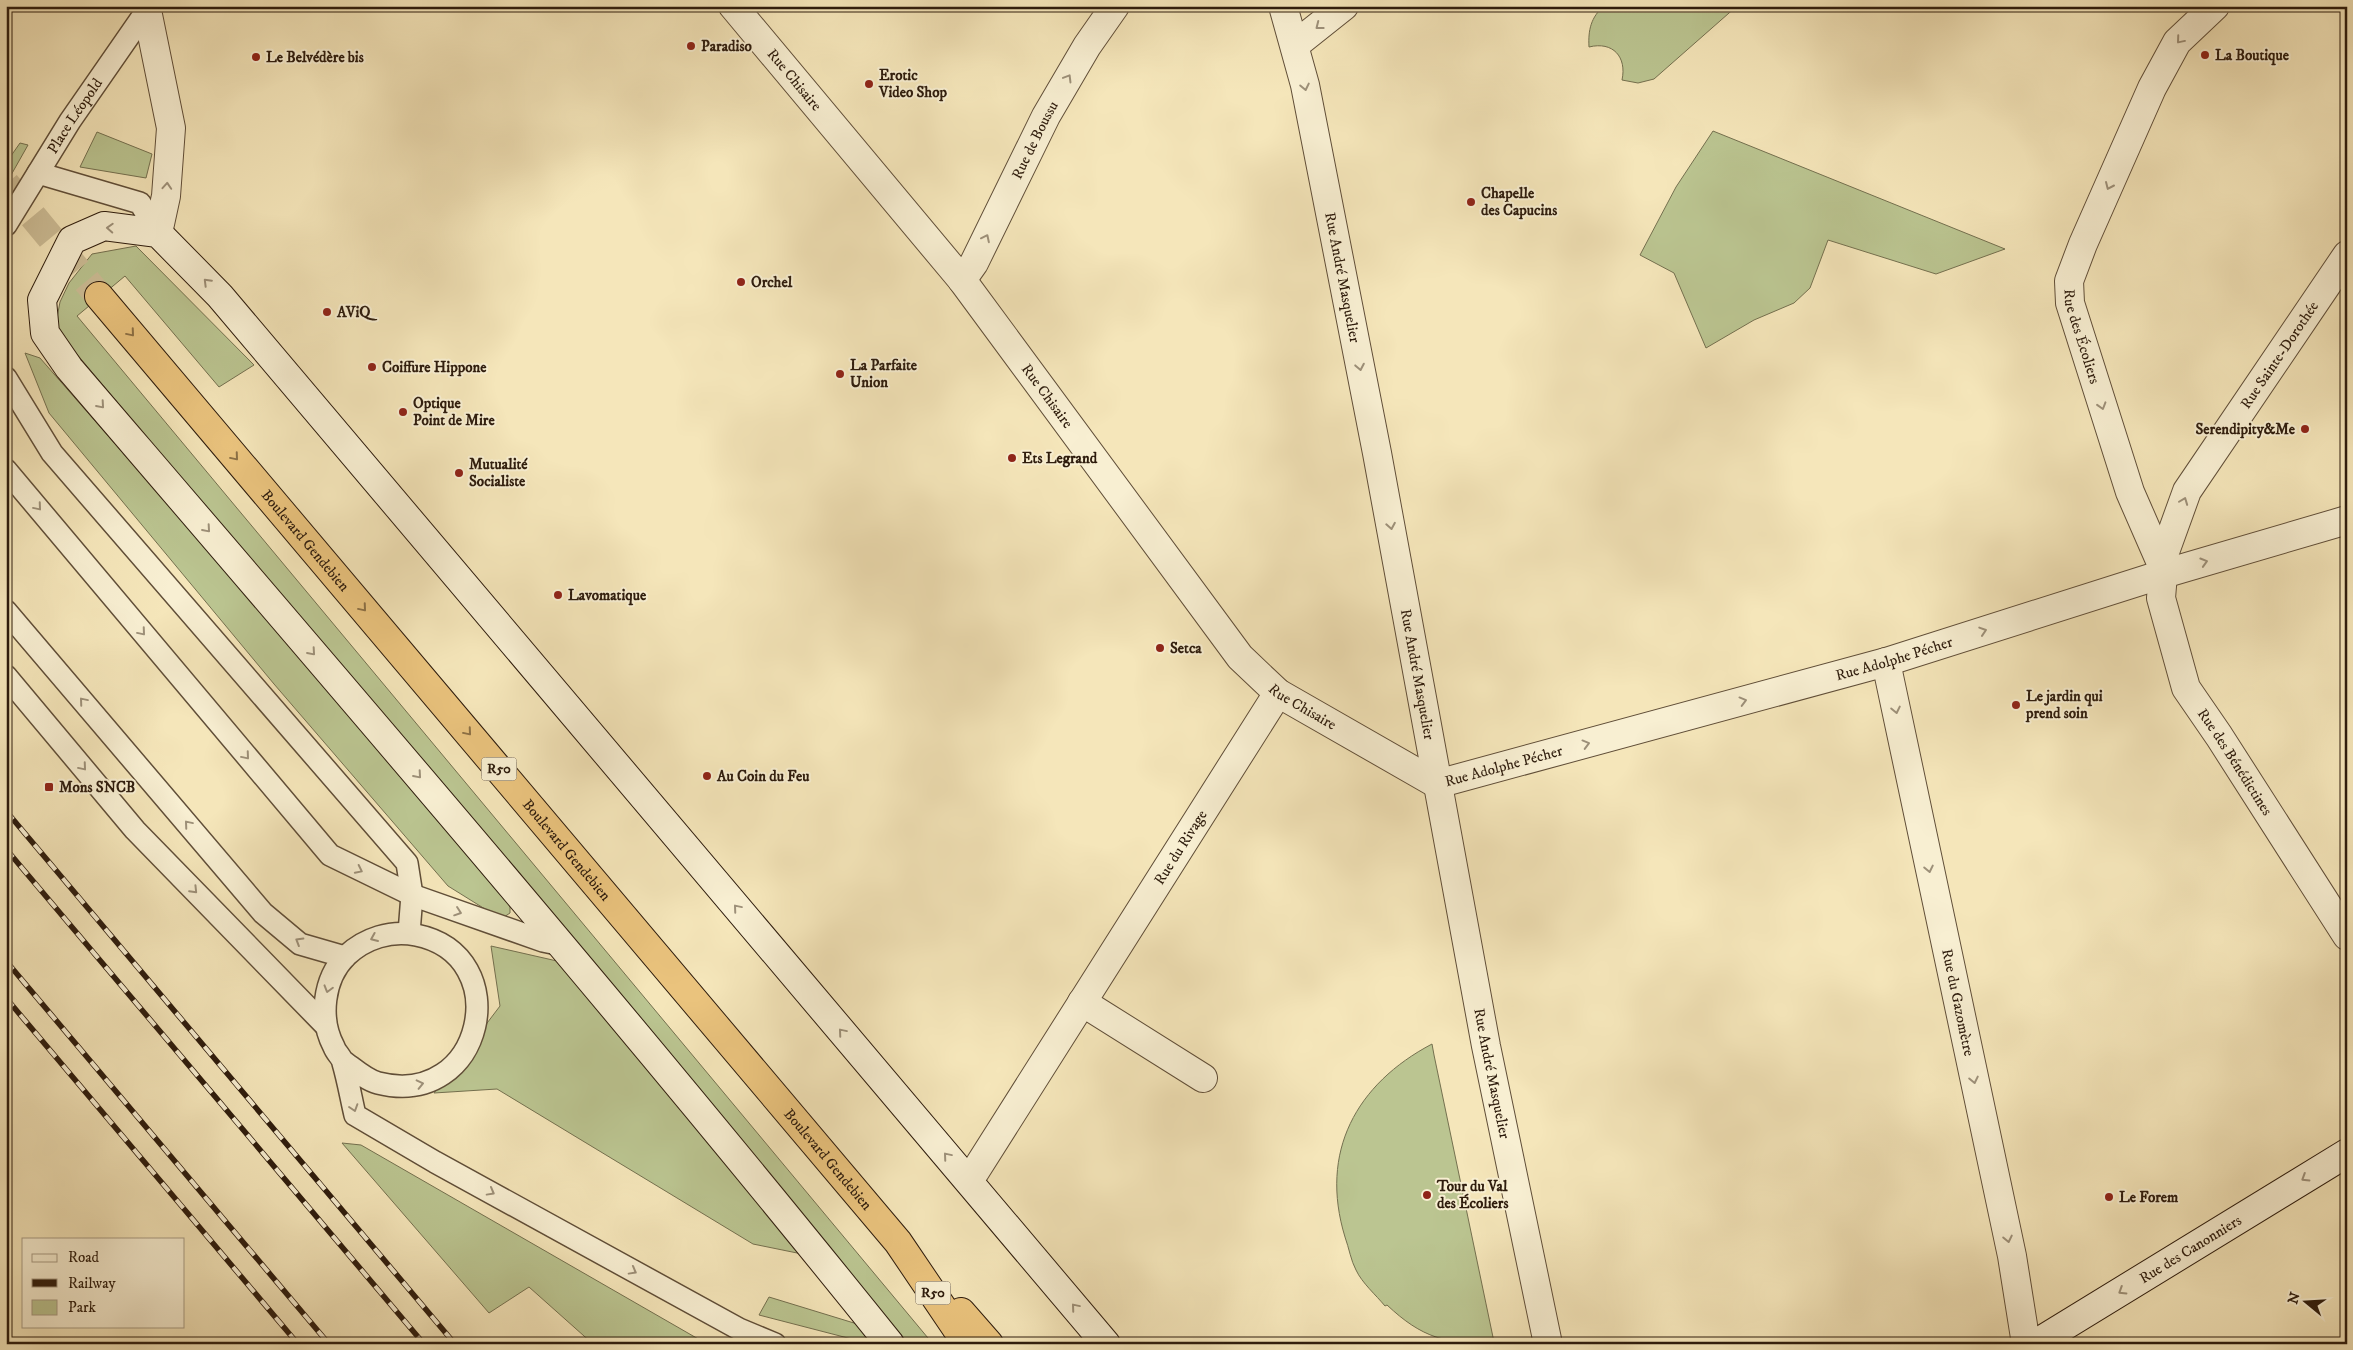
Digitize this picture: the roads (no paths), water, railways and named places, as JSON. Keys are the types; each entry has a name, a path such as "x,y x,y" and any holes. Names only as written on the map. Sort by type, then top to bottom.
{"highway":[{"name":"Boulevard Gendebien","path":"99,296 898,1242 968,1344"},
{"path":"898,1242 989,1344"}],"street":[{"name":"Rue Chisaire","path":"733,6 962,280 1240,657 1278,693 1438,784"},
{"name":"Rue de Boussu","path":"962,280 974,263 1046,116 1087,46 1115,6"},
{"name":"Rue André Masquelier","path":"1284,6 1305,85 1377,453 1486,1046 1548,1344"},
{"path":"1294,45 1344,6"},
{"name":"Rue des Écoliers","path":"2162,568 2130,492 2070,303 2070,281 2083,244 2152,88 2177,42 2214,6"},
{"name":"Place Léopold","path":"145,8 171,128 166,196 158,233"},
{"path":"890,1344 784,1210 562,945 69,368 44,333 42,300 72,240 104,226 158,233 240,317 1106,1344"},
{"name":"Rue Sainte-Dorothée","path":"2162,568 2187,491 2347,255"},
{"name":"Rue Adolphe Pécher","path":"1438,784 1886,662 2162,568 2347,520"},
{"name":"Rue des Bénédictines","path":"2162,568 2161,598 2186,688 2220,736 2347,936"},
{"name":"Rue du Gazomètre","path":"1886,662 2010,1247 2026,1344"},
{"name":"Rue du Rivage","path":"969,1181 1278,693"},
{"path":"1082,1002 1203,1078"},
{"name":"Rue des Canonniers","path":"2035,1344 2347,1153"}],"lane":[{"name":"Place Léopold","path":"6,224 70,121 145,8"},
{"path":"38,173 140,202 158,233"},
{"path":"6,378 52,453 406,863 412,895 409,933"},
{"path":"6,470 330,855 412,895 542,941 562,945"},
{"path":"6,611 263,913 300,944 345,957"},
{"path":"6,676 135,830 326,1026"},
{"path":"409,933 423,936 443,945 459,958 470,976 477,996 478,1018 472,1039 462,1057 447,1072 428,1082 408,1087 376,1082 343,1061 333,1047 326,1026 324,1001 331,978 345,957 361,944 384,934 409,933"},
{"path":"343,1061 355,1115 435,1162 739,1329 775,1344"}],"tunnel":[{"path":"6,184 99,296"}],"railway":[{"path":"6,811 455,1344"},
{"path":"6,849 424,1344"},
{"path":"6,961 329,1344"},
{"path":"6,998 298,1344"}],"place":[{"name":"Paradiso","path":"691,46"},
{"name":"La Boutique","path":"2205,55"},
{"name":"Le Belvédère bis","path":"256,57"},
{"name":"Erotic Video Shop","path":"869,84"},
{"name":"Chapelle des Capucins","path":"1471,202"},
{"name":"Orchel","path":"741,282"},
{"name":"AViQ","path":"327,312"},
{"name":"Coiffure Hippone","path":"372,367"},
{"name":"La Parfaite Union","path":"840,374"},
{"name":"Optique Point de Mire","path":"403,412"},
{"name":"Serendipity&Me","path":"2305,429"},
{"name":"Ets Legrand","path":"1012,458"},
{"name":"Mutualité Socialiste","path":"459,473"},
{"name":"Lavomatique","path":"558,595"},
{"name":"Setca","path":"1160,648"},
{"name":"Le jardin qui prend soin","path":"2016,705"},
{"name":"Au Coin du Feu","path":"707,776"},
{"name":"Mons SNCB","path":"49,787"},
{"name":"Tour du Val des Écoliers","path":"1427,1195"},
{"name":"Le Forem","path":"2109,1197"}]}
